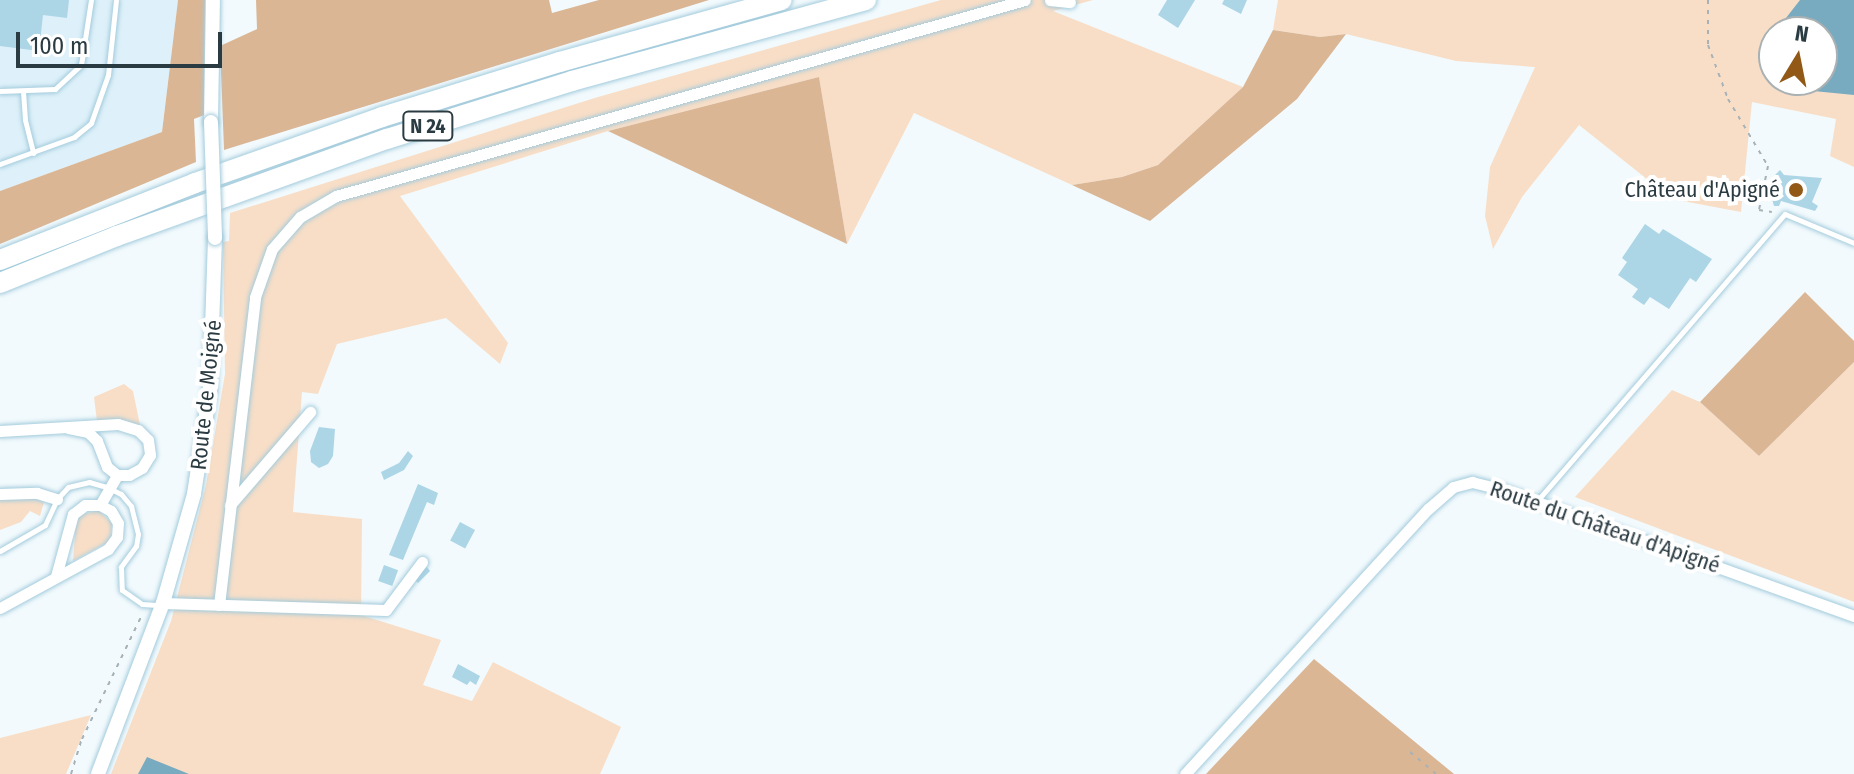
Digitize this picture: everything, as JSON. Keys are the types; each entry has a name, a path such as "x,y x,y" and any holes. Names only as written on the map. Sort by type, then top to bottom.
{"highway":[{"name":"N 24","path":"0,260 195,183 369,122 560,62 782,0"},
{"name":"N 24","path":"0,283 117,236 400,135 572,81 866,0"}],"street":[{"name":"Route de Moigné","path":"98,774 181,548 204,439 214,318 213,0"},
{"path":"219,605 255,297 272,249 300,217 336,196 1025,0"},
{"path":"1050,0 1070,2"},
{"path":"230,506 310,412"},
{"path":"0,431 118,424 138,430 148,440 150,455 142,468 129,475 117,475 107,467 97,441 88,432 68,428"},
{"path":"100,505 107,487 117,475"},
{"name":"Route du Château d'Apigné","path":"1185,774 1428,509 1453,487 1472,482 1536,501 1854,616"},
{"path":"0,494 37,493 57,499"},
{"path":"0,608 108,549 117,537 118,523 111,511 100,505 85,505 73,514 56,576"},
{"path":"158,605 386,610 422,562"}],"lane":[{"path":"0,91 55,89 81,65 91,0"},
{"path":"0,164 74,137 91,123 108,75 116,0"},
{"path":"23,91 33,153"},
{"path":"1536,501 1785,214 1854,243"},
{"path":"0,551 45,525 57,499 68,487 78,483 107,487 121,494 136,521 136,546 119,573 122,590 131,598 158,605"}],"path":[{"path":"1708,0 1708,45 1728,99 1768,166 1759,210 1785,214"},
{"path":"71,774 82,739 102,704 129,638 141,615 158,605"},
{"path":"1410,752 1436,774"}],"shaded area":[{"path":"0,0 178,0 162,132 0,191"},
{"path":"178,0 205,0 204,115 194,119 196,162 0,244 0,191 162,132"},
{"path":"256,0 549,0 552,13 599,0 709,0 224,150 220,46 257,29"},
{"path":"941,0 1093,0 1053,11 1243,87 1158,165 1122,177 1072,185 914,113 847,244 819,77 608,131 400,196 508,343 500,364 446,318 337,344 318,394 302,392 293,512 362,519 361,615 441,640 423,685 472,701 493,662 621,727 600,774 111,774 171,621 206,485 225,374 223,242 229,241 230,213 598,97"},
{"path":"1278,0 1854,0 1854,167 1830,156 1836,119 1752,102 1741,212 1672,199 1579,125 1522,197 1493,249 1485,216 1490,167 1535,67 1456,61 1346,34 1320,37 1273,30"},
{"path":"1273,30 1320,37 1346,34 1297,99 1150,221 1072,185 1122,177 1158,165 1243,87"},
{"path":"819,77 847,244 608,131"},
{"path":"1805,292 1854,341 1854,362 1759,456 1700,402"},
{"path":"1854,362 1854,602 1575,497 1672,390 1700,402 1759,456"},
{"path":"124,384 133,391 140,425 121,420 97,421 94,397"},
{"path":"25,496 44,502 40,516 30,511 21,522 0,530 0,498"},
{"path":"98,510 112,523 110,541 73,561 76,521 81,515"},
{"path":"1314,659 1454,774 1206,774"},
{"path":"91,715 66,774 0,774 0,738"}],"water":[{"path":"1800,0 1854,0 1854,95 1838,93 1838,16 1788,16"},
{"path":"147,757 189,774 138,774"}],"building":[{"path":"0,0 69,0 67,18 43,15 39,51 0,46"},
{"path":"1167,0 1195,0 1178,28 1158,15"},
{"path":"1224,0 1247,0 1241,14 1222,4"},
{"name":"Château d'Apigné","path":"1780,170 1784,175 1822,178 1812,202 1818,206 1815,211 1781,201 1779,206 1774,206 1772,199 1776,196 1780,179 1775,175"},
{"path":"1645,224 1659,234 1663,229 1712,259 1696,282 1690,278 1669,309 1650,297 1644,305 1632,297 1638,289 1618,275 1627,262 1622,258"},
{"path":"319,427 335,429 333,456 328,464 319,468 311,462 310,451"},
{"path":"408,451 413,456 404,470 384,480 381,472 399,463"},
{"path":"418,484 438,493 434,505 427,502 403,560 389,555"},
{"path":"460,522 475,530 465,549 450,541"},
{"path":"384,565 398,570 392,586 378,581"},
{"path":"427,567 430,571 418,583 414,579"},
{"path":"458,664 480,676 476,685 470,681 467,685 452,677"}],"place":[{"name":"Château d'Apigné","path":"1796,190"}]}
